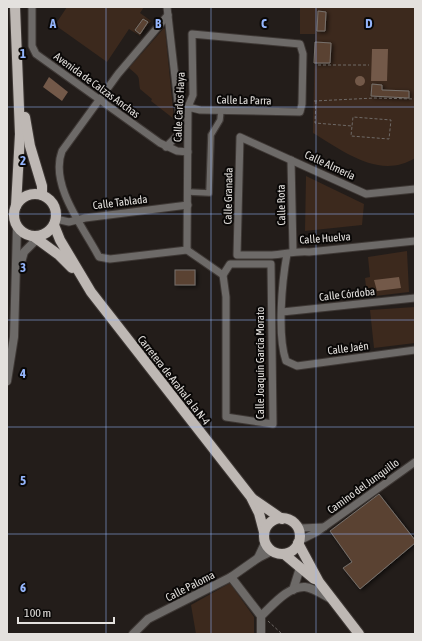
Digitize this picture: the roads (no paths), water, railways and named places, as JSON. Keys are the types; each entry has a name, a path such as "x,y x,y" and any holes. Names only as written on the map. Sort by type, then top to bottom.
{"main road":[{"path":"15,7 11,26 20,134 16,206 14,216 17,227 25,234 37,237 48,232 55,222 53,204 42,195 36,194 24,197 16,206"},
{"path":"22,7 20,67 22,103 30,146 42,186 42,195"},
{"name":"Carretera de Arahal a la N-4","path":"55,222 80,275"},
{"name":"Carretera de Arahal a la N-4","path":"37,237 80,275 131,345 251,497 259,513 265,538"},
{"name":"Carretera de Arahal a la N-4","path":"251,497 282,519"},
{"path":"284,554 292,550 298,542 299,535 295,524 282,519 273,521 266,528 265,538 272,551 284,554 318,582"},
{"path":"298,542 318,582 359,634"}],"street":[{"name":"Avenida de Calzas Anchas","path":"32,7 32,46 35,52 98,100 166,147 177,151 188,152"},
{"path":"168,11 98,100 62,150 59,161 59,175 76,221 99,257 110,259 187,250 223,275"},
{"path":"166,147 178,135 180,121 168,11"},
{"name":"Calle Carlos Haya","path":"187,250 189,192 188,107 193,95 192,34 300,44 303,54 302,104 300,112"},
{"name":"Calle La Parra","path":"188,107 200,110 300,112"},
{"path":"189,192 209,193 211,135 220,120 221,110"},
{"name":"Calle Almería","path":"240,137 366,194 415,189"},
{"name":"Calle Granada","path":"237,255 240,137"},
{"name":"Calle Rota","path":"286,361 283,354 282,277 290,252 291,160"},
{"name":"Calle Tablada","path":"55,222 69,222 188,205"},
{"path":"7,381 14,337 12,296 17,227"},
{"path":"12,296 24,252 37,237"},
{"name":"Calle Huelva","path":"237,255 309,252 415,241"},
{"name":"Calle Joaquín García Morato","path":"230,264 271,264 273,424 226,417 226,297 223,275 230,264"},
{"name":"Calle Córdoba","path":"282,312 415,298"},
{"name":"Calle Jaén","path":"286,361 297,366 415,350"},
{"name":"Camino del Junquillo","path":"298,542 317,532 415,462"},
{"name":"Camino del Junquillo","path":"295,524 302,528 324,527"},
{"name":"Calle Paloma","path":"258,558 265,538"},
{"name":"Calle Paloma","path":"134,634 148,619 231,577 258,558 272,551"},
{"path":"292,590 300,568"},
{"path":"231,577 262,616"},
{"path":"261,634 262,616 274,603 292,590 304,587 311,588 331,599"}]}
